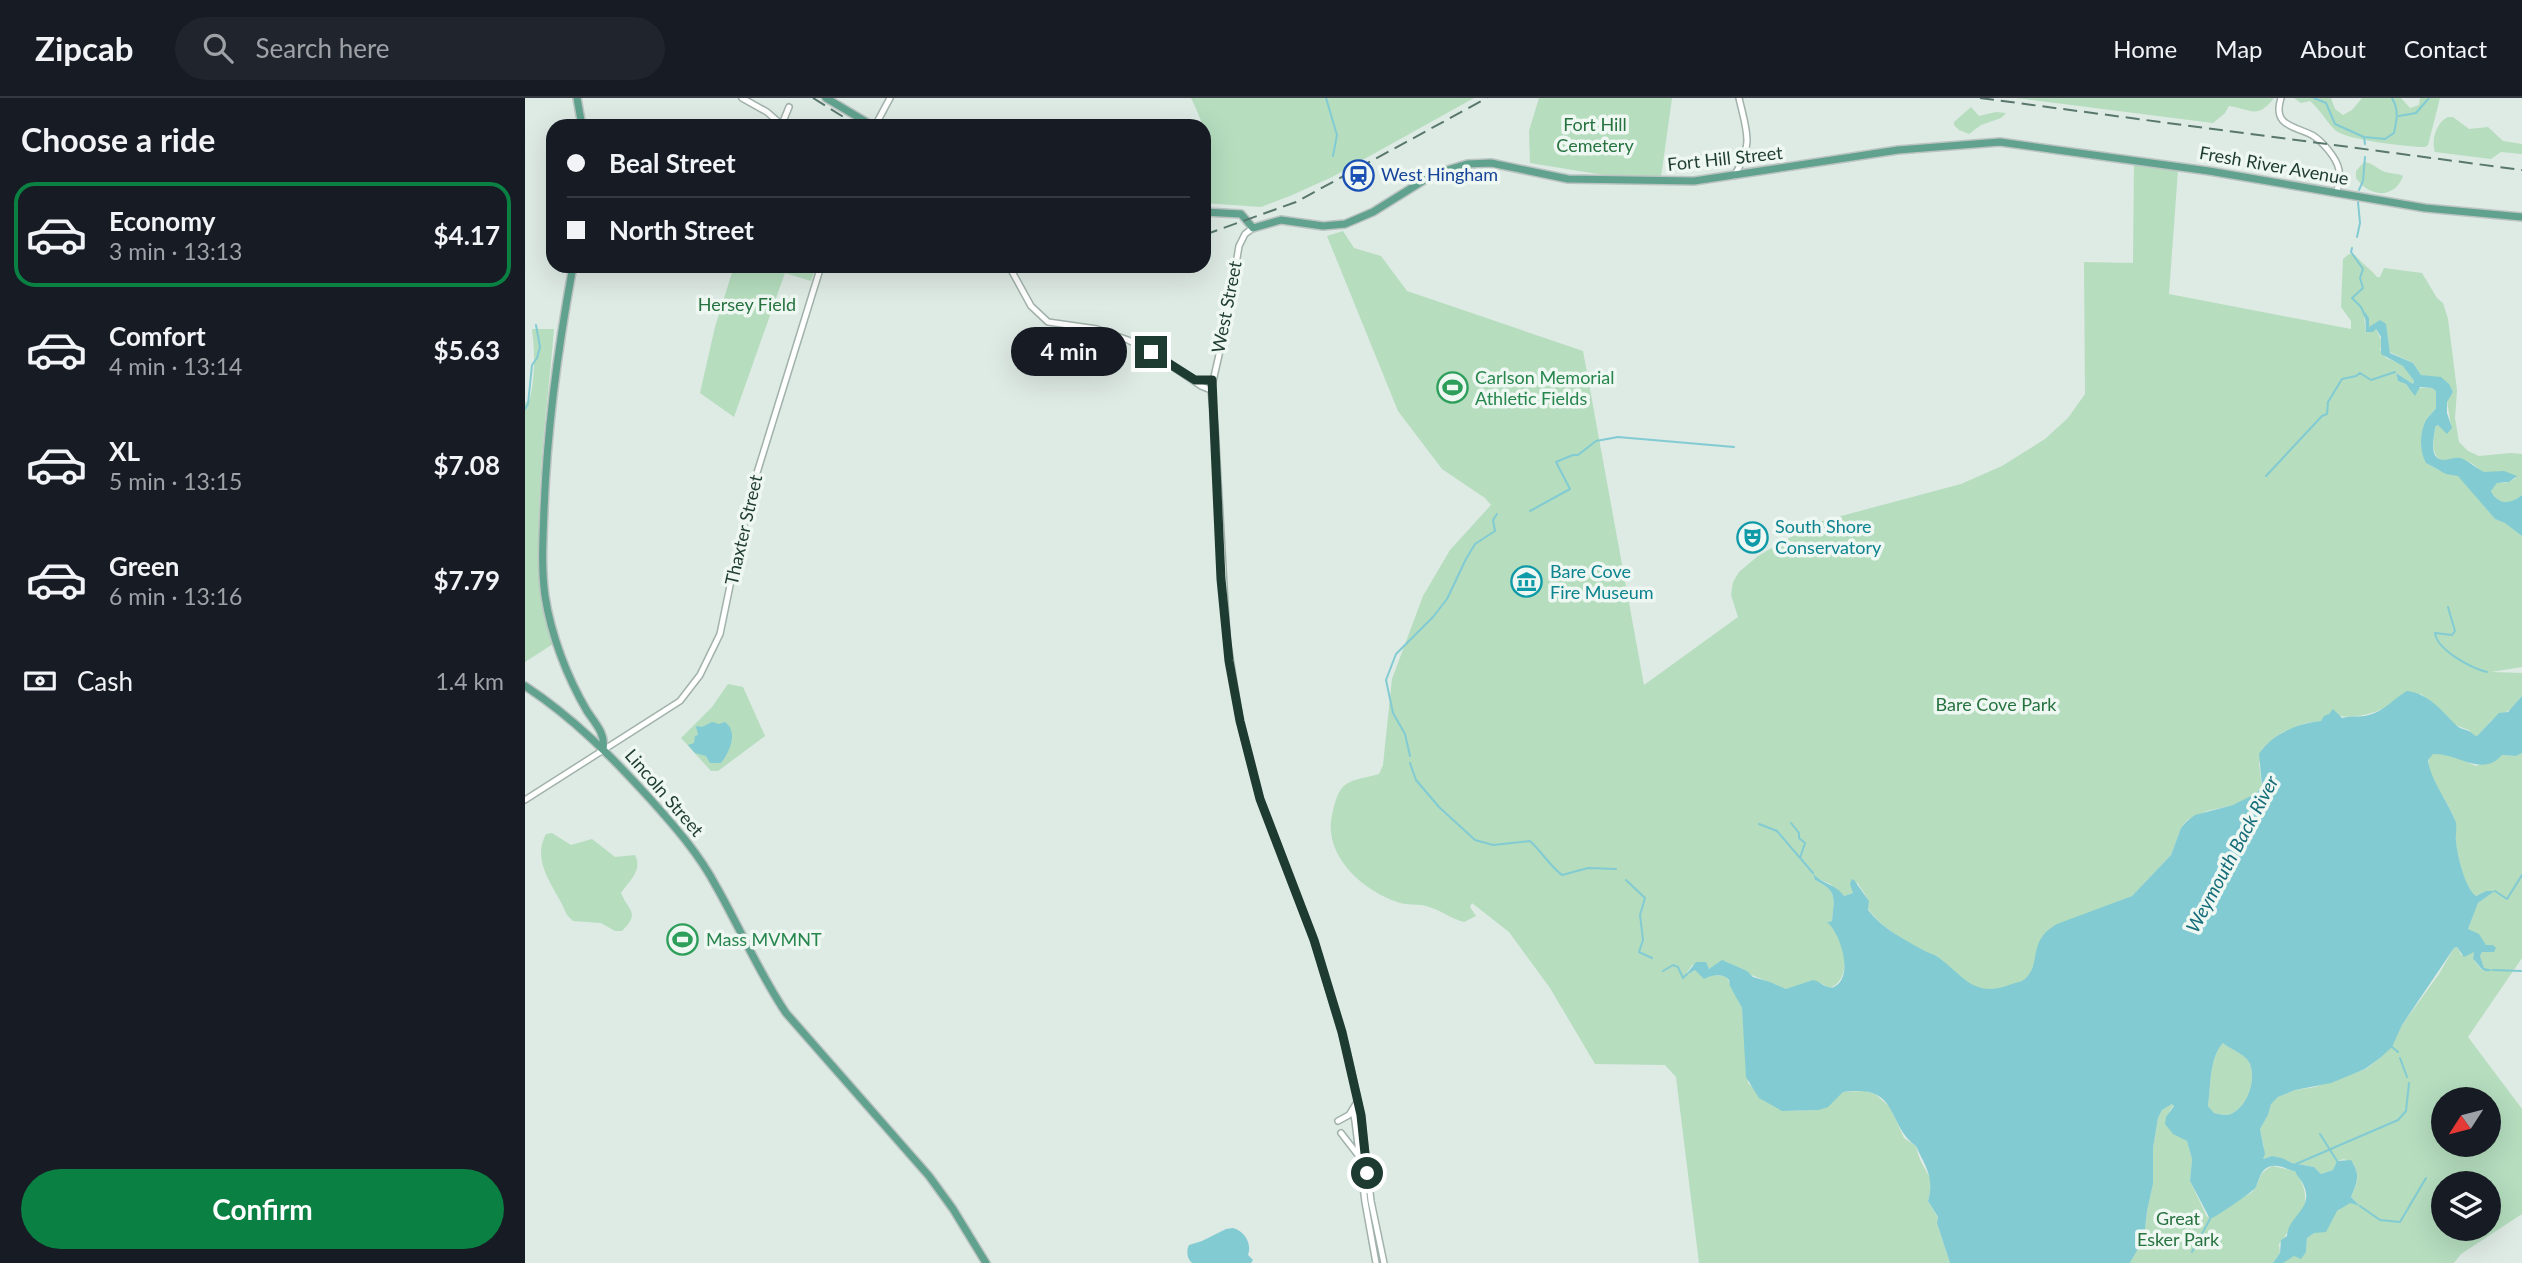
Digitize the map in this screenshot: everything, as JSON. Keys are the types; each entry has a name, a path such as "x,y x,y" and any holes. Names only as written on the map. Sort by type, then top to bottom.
{"main road":[{"path":"577,98 581,119"},
{"path":"826,98 862,119"},
{"name":"Fort Hill Street","path":"1253,228 1281,220 1322,226 1344,225 1373,212 1434,174 1467,164 1491,163 1568,178 1594,180 1694,181 1889,152 2000,142 2132,159"},
{"name":"Fresh River Avenue","path":"2132,159 2444,211 2522,216"},
{"path":"1211,212 1241,214 1253,228"},
{"name":"Lincoln Street","path":"572,273 548,440 543,568 545,595 571,680 602,733 604,749 691,847 716,885 767,984 786,1013 929,1176 986,1263"},
{"path":"525,686 568,716 604,749"}],"street":[{"path":"742,98 776,119"},
{"path":"878,119 890,98"},
{"path":"1734,176 1748,149 1739,98"},
{"path":"2281,98 2279,108 2288,126 2318,139 2336,162 2340,173 2337,192"},
{"path":"785,119 789,107"},
{"path":"1745,158 1752,174"},
{"name":"West Street","path":"1253,228 1243,236 1239,246 1225,330 1211,390 1227,639 1240,721 1260,799 1314,940 1347,1051 1358,1110"},
{"name":"Thaxter Street","path":"525,800 685,697 717,644 756,476 819,273"},
{"path":"1013,273 1031,306 1048,321 1056,325 1097,329 1116,335 1151,352 1211,390"},
{"path":"1195,380 1212,380"},
{"path":"1338,1121 1349,1115 1357,1102"},
{"path":"1376,1263 1354,1116 1358,1110 1361,1115 1371,1201 1384,1263"},
{"path":"1341,1133 1359,1156"}],"green space":[{"path":"1191,98 1474,98 1332,177 1261,207 1211,203 1211,119 1201,119"},
{"name":"Fort Hill Cemetery","path":"1539,98 1672,98 1661,177 1610,176 1530,163 1529,131"},
{"path":"2016,98 2274,98 2258,111 2229,106 2213,123"},
{"path":"2294,98 2331,98 2335,109 2343,115 2352,110 2362,98 2401,98 2410,108 2419,105 2420,98 2440,98 2428,145 2425,147 2378,142 2341,134 2310,101 2301,103"},
{"path":"1971,107 1979,116 2006,113 1969,134 1959,130 1954,122"},
{"path":"2453,117 2469,129 2488,127 2503,141 2522,144 2522,154 2501,152 2491,159 2435,152 2435,132 2440,123"},
{"name":"Bare Cove Park","path":"2134,162 2178,170 2169,294 2351,329 2351,321 2341,307 2343,259 2349,254 2355,255 2377,277 2380,277 2384,268 2422,273 2443,303 2448,319 2457,390 2455,418 2459,442 2468,451 2479,456 2522,454 2522,495 2513,502 2499,502 2491,490 2497,483 2506,483 2516,478 2502,473 2483,472 2465,461 2440,460 2434,448 2435,427 2451,426 2447,401 2453,392 2447,383 2421,375 2413,363 2390,352 2386,327 2370,328 2364,318 2366,332 2376,329 2382,342 2380,350 2386,358 2403,365 2414,381 2413,384 2396,373 2398,381 2409,388 2432,388 2436,391 2436,408 2424,424 2421,447 2426,460 2435,468 2458,475 2495,519 2506,523 2522,536 2522,667 2491,672 2522,673 2522,696 2511,709 2492,720 2477,736 2455,725 2421,694 2366,715 2329,714 2321,721 2306,723 2281,733 2262,749 2259,764 2262,786 2259,791 2233,805 2207,811 2187,820 2181,828 2171,855 2132,896 2051,928 2042,940 2029,975 2020,983 2004,988 1988,990 1976,987 1937,957 1893,933 1868,909 1869,901 1857,882 1853,893 1844,896 1814,874 1815,880 1828,888 1833,896 1832,921 1828,921 1839,936 1844,957 1842,976 1837,983 1829,988 1813,982 1786,989 1738,970 1708,969 1708,966 1692,965 1685,976 1695,970 1726,976 1742,1008 1748,1083 1776,1107 1788,1111 1819,1110 1843,1092 1864,1091 1875,1094 1890,1107 1904,1138 1916,1146 1929,1177 1931,1186 1928,1201 1938,1218 1937,1223 1950,1263 1699,1263 1676,1077 1665,1065 1595,1064 1550,988 1509,932 1472,903 1470,907 1476,916 1464,922 1433,908 1401,903 1384,896 1359,880 1348,869 1333,844 1332,815 1338,794 1353,781 1379,774 1383,765 1392,679 1423,596 1450,550 1491,505 1442,469 1398,411 1327,236 1343,231 1354,248 1381,256 1407,291 1583,351 1644,685 1738,617 1731,595 1733,582 1739,572 1758,556 1815,523 1961,484 2002,466 2045,439 2068,418 2085,394 2084,262 2133,263"},
{"path":"2364,162 2385,172 2403,176 2394,189 2374,192 2356,178 2356,171"},
{"name":"Hersey Field","path":"732,273 785,273 734,417 700,393 715,327"},
{"name":"Hersey Field","path":"785,273 814,273 811,281"},
{"path":"532,329 554,329 543,447 539,529 540,568 553,644 525,662 525,403 530,399 533,382"},
{"path":"728,684 743,687 765,736 718,771 711,771 681,738 712,707"},
{"path":"2522,753 2522,958 2468,1037 2522,1109 2522,1214 2501,1228 2501,1171 2431,1171 2431,1241 2481,1241 2461,1254 2454,1263 2283,1263 2290,1257 2306,1252 2307,1238 2337,1211 2350,1202 2359,1205 2351,1197 2357,1177 2354,1164 2344,1159 2337,1161 2333,1170 2321,1174 2314,1167 2281,1158 2272,1156 2263,1159 2264,1147 2260,1129 2271,1103 2295,1090 2315,1087 2366,1069 2380,1058 2394,1041 2454,948 2457,947 2461,955 2474,952 2473,959 2481,969 2491,970 2484,969 2480,956 2482,952 2487,952 2486,945 2468,929 2478,903 2495,891 2486,891 2476,896 2468,886 2458,856 2455,821 2434,781 2429,757 2433,754 2449,754 2476,766 2502,755 2516,756"},
{"path":"552,833 571,845 592,839 615,857 635,855 636,871 621,893 632,915 622,931 615,931 601,923 573,921 567,915 543,866 542,845 546,834"},
{"path":"2223,1043 2246,1058 2252,1070 2246,1099 2237,1110 2227,1115 2214,1113 2208,1106 2213,1064"},
{"name":"Great Esker Park","path":"2174,1105 2169,1112 2181,1137 2187,1141 2192,1159 2190,1181 2207,1217 2250,1193 2262,1175 2273,1166 2295,1171 2304,1190 2303,1211 2279,1244 2280,1253 2273,1263 2130,1263 2144,1238 2153,1184 2153,1148 2158,1118 2162,1110"}],"water":[{"path":"2365,312 2369,318 2369,327 2380,320 2386,324 2390,353 2413,363 2421,375 2441,377 2453,392 2447,402 2452,428 2447,434 2438,425 2435,427 2435,456 2444,460 2460,458 2484,472 2504,471 2517,476 2509,482 2497,483 2491,491 2497,499 2505,502 2513,501 2522,495 2522,536 2495,519 2458,476 2446,474 2426,463 2421,437 2425,422 2436,408 2436,391 2420,387 2415,396 2406,384 2398,381 2396,373 2413,384 2414,381 2403,366 2381,354 2381,337 2376,329 2366,332"},
{"name":"Weymouth Back River","path":"2407,691 2422,695 2457,726 2477,736 2499,713 2508,712 2522,696 2522,753 2516,756 2502,755 2494,762 2478,765 2433,754 2428,760 2432,775 2456,823 2458,854 2468,886 2476,896 2486,891 2495,891 2478,903 2468,929 2479,934 2486,945 2496,948 2494,952 2482,952 2480,956 2484,968 2493,970 2481,969 2473,959 2474,952 2464,957 2457,947 2454,948 2402,1025 2392,1047 2380,1058 2365,1069 2331,1083 2295,1090 2278,1097 2271,1104 2260,1129 2265,1154 2263,1159 2272,1156 2282,1158 2292,1163 2314,1167 2321,1174 2333,1170 2337,1161 2351,1160 2357,1174 2351,1197 2360,1206 2350,1203 2337,1211 2326,1232 2314,1233 2307,1238 2306,1252 2301,1259 2294,1256 2283,1263 2273,1263 2280,1253 2281,1240 2287,1236 2291,1223 2306,1201 2304,1186 2295,1171 2276,1166 2266,1168 2254,1189 2210,1219 2190,1181 2192,1159 2187,1141 2173,1134 2165,1124 2166,1117 2174,1106 2172,1104 2162,1110 2158,1118 2153,1148 2153,1184 2144,1238 2130,1263 1950,1263 1937,1223 1938,1217 1928,1201 1930,1178 1926,1166 1890,1107 1875,1094 1862,1091 1843,1092 1828,1107 1819,1110 1782,1111 1759,1098 1746,1077 1742,1008 1729,980 1717,975 1704,979 1695,970 1685,976 1696,962 1706,962 1709,969 1722,960 1747,971 1753,977 1786,989 1813,980 1834,987 1844,974 1844,965 1837,935 1827,922 1832,921 1833,896 1828,888 1815,880 1813,873 1844,896 1853,893 1850,884 1852,879 1854,880 1869,901 1868,910 1880,923 1938,957 1971,984 1988,989 2021,981 2031,972 2038,944 2048,931 2057,924 2132,896 2171,855 2181,828 2187,821 2195,815 2233,805 2257,793 2262,786 2259,754 2278,735 2304,724 2321,721 2333,709 2342,718 2375,713","holes":["2223,1043 2242,1055 2252,1070 2246,1099 2237,1110 2225,1115 2214,1113 2208,1106 2215,1056"]},
{"path":"712,722 725,722 731,731 729,748 721,763 710,763 706,756 695,753 688,745 694,743 695,736 698,735 696,726 702,727"},
{"path":"1233,1228 1247,1238 1248,1255 1253,1260 1251,1263 1190,1261 1187,1255 1189,1245"}],"waterway":[{"path":"1326,98 1337,135 1333,156"},
{"path":"2314,98 2326,103 2335,124 2364,137 2365,144"},
{"path":"2364,137 2385,139 2394,133 2397,115 2392,98"},
{"path":"2399,116 2416,113 2429,98"},
{"path":"2359,190 2363,181 2365,157"},
{"path":"2357,237 2360,223 2358,202"},
{"path":"2352,248 2351,252 2363,269 2360,278 2363,288 2352,298 2365,316"},
{"path":"525,409 528,404 532,365 540,347 536,325"},
{"path":"2266,476 2322,416 2327,414 2328,402 2342,379 2360,373 2371,380 2395,372"},
{"path":"1530,511 1570,489 1556,462 1578,455 1596,441 1618,437 1734,447"},
{"path":"1410,756 1405,734 1393,713 1386,680 1396,654 1447,599 1475,544 1495,531 1493,520 1497,514"},
{"path":"2448,607 2455,631 2452,635 2435,633 2437,639 2448,652 2472,667 2487,672"},
{"path":"1410,763 1416,780 1439,807 1475,840 1493,845 1530,841 1562,875 1588,868 1616,869"},
{"path":"1791,823 1805,843 1800,858"},
{"path":"1759,824 1777,831 1813,873"},
{"path":"2495,891 2507,899 2522,875"},
{"path":"1626,880 1645,898 1640,915 1643,940 1639,952 1652,958"},
{"path":"1663,971 1673,965 1678,967 1683,978 1687,974"},
{"path":"2493,970 2521,971"},
{"path":"2392,1047 2398,1052"},
{"path":"2400,1058 2407,1077"},
{"path":"2296,1164 2398,1120 2406,1111 2409,1083"},
{"path":"2320,1134 2337,1161"},
{"path":"2360,1206 2380,1220 2400,1222 2426,1178"},
{"path":"2192,1252 2210,1219"}],"railway":[{"path":"813,98 847,119"},
{"path":"1211,232 1296,202 1487,98"},
{"path":"1980,98 2522,170"}],"place":[{"name":"West Hingham","path":"1358,175"},
{"name":"Carlson Memorial Athletic Fields","path":"1452,388"},
{"name":"South Shore Conservatory","path":"1752,537"},
{"name":"Bare Cove Fire Museum","path":"1527,582"},
{"name":"Mass MVMNT","path":"683,940"}],"route":[{"path":"1151,352 1195,380 1212,380 1221,579 1229,661 1240,721 1260,799 1314,940 1342,1032 1361,1115 1367,1173"}]}
